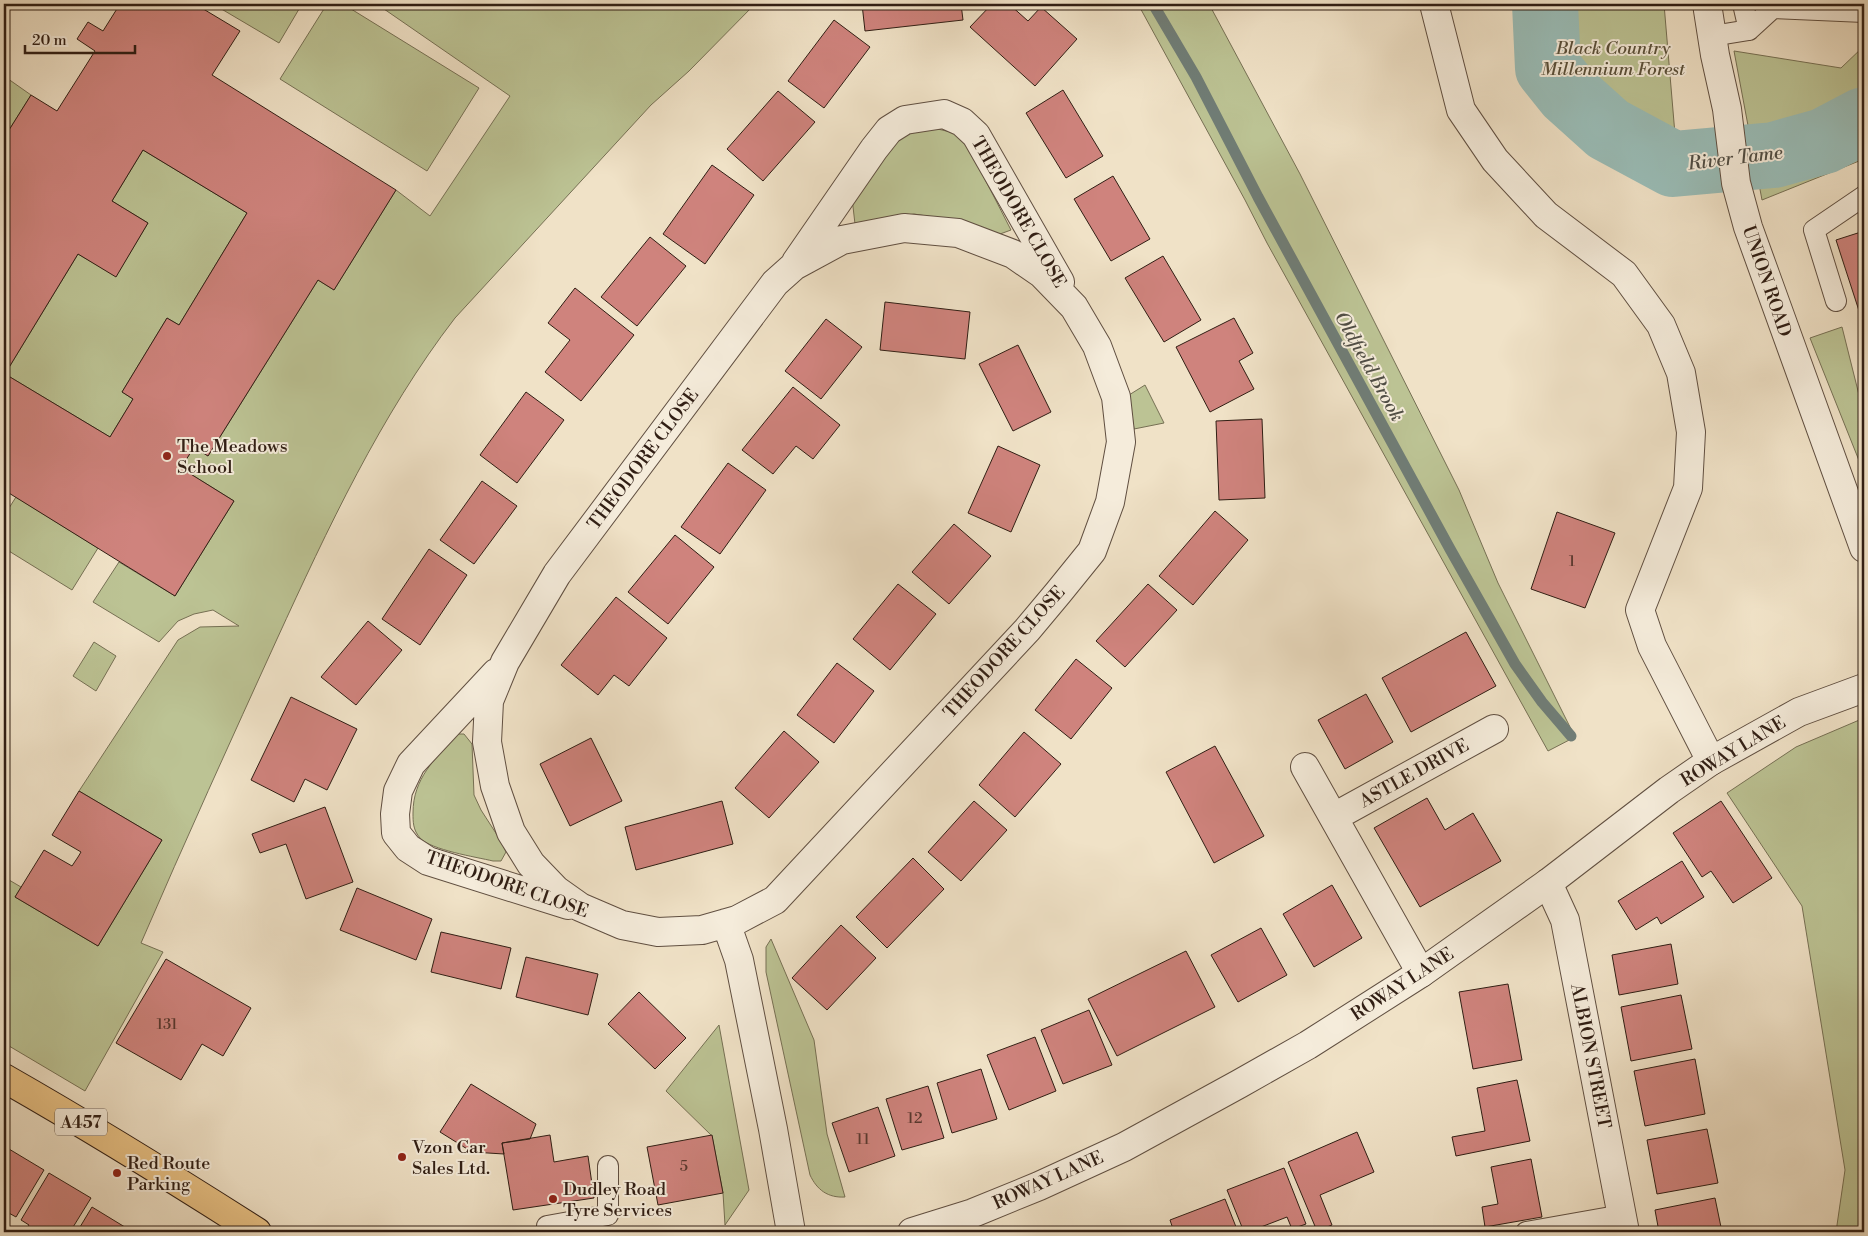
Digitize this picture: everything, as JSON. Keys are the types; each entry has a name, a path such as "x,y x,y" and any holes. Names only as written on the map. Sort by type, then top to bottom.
{"main road":[{"name":"A457","path":"4,1078 70,1115 258,1232"}],"street":[{"path":"1434,4 1461,110 1495,160 1546,215 1624,274 1662,325 1681,373 1692,432 1688,488 1640,610 1652,646 1711,761"},
{"name":"UNION ROAD","path":"1707,4 1727,110 1736,183 1748,228 1864,548"},
{"name":"THEODORE CLOSE","path":"794,266 889,130 905,120 944,114 962,122 976,135 1097,346 1116,397 1121,442 1110,502 1092,551 1027,630 775,900 737,920 702,930 658,932 622,925 580,907 556,890 531,864 511,832 495,786 488,742 489,700 506,662 557,574 775,283 794,266 842,240 904,228 958,233 1013,254 1042,274 1074,307"},
{"name":"THEODORE CLOSE","path":"506,662 411,764 398,791 395,814 396,833 408,848 428,861 598,915"},
{"name":"ROWAY LANE","path":"912,1232 973,1213 1039,1186 1178,1118 1299,1050 1421,973 1548,883 1669,790 1711,761 1799,712 1864,688"},
{"name":"ASTLE DRIVE","path":"1334,817 1494,729"},
{"path":"1305,767 1421,973"},
{"name":"ALBION STREET","path":"1548,883 1565,920 1623,1224"},
{"path":"726,923 741,970 774,1129 791,1232"}],"lane":[{"path":"1743,4 1749,30"},
{"path":"1712,36 1749,30 1773,6 1864,12"},
{"path":"1836,300 1814,230 1864,196"},
{"path":"548,1226 581,1227 608,1215 608,1166"},
{"path":"1526,1232 1623,1224"}],"green space":[{"path":"213,4 302,4 279,43"},
{"path":"327,4 343,4 479,88 427,171 280,79"},
{"path":"369,4 755,4 689,71 651,105 455,318 403,393 357,474 316,556 225,753 141,943 163,952 85,1091 4,1043 4,877 21,887 15,897 98,946 162,840 79,791 178,640 200,627 239,626 213,610 194,614 178,621 159,642 93,602 119,562 175,596 234,501 181,468 194,447 208,456 318,280 334,290 396,190 430,216 510,96 384,9"},
{"path":"1138,4 1209,4 1300,174 1459,490 1498,583 1575,737 1548,751 1267,243"},
{"name":"Black Country Millennium Forest","path":"1545,4 1664,4 1678,170 1608,129 1568,93 1548,68"},
{"name":"Black Country Millennium Forest","path":"1864,46 1864,159 1762,200 1734,51 1841,68"},
{"path":"4,76 31,95 4,138"},
{"path":"929,127 955,133 970,150 1011,230 1000,234 946,219 914,214 855,224 852,198 889,143 908,131"},
{"path":"143,150 247,213 179,325 167,318 122,392 133,399 110,437 5,374 78,254 116,276 148,223 112,201"},
{"path":"1842,327 1864,415 1864,473 1810,338"},
{"path":"1145,385 1164,423 1134,429 1129,395"},
{"path":"16,497 98,548 72,590 4,548 4,516"},
{"path":"94,642 116,656 96,691 73,676"},
{"path":"1864,718 1864,1232 1836,1232 1845,1170 1802,906 1727,793 1796,747"},
{"path":"456,734 464,734 472,744 474,795 506,852 501,861 465,855 434,846 420,838 415,829 413,823 414,801 421,779 433,761"},
{"path":"771,939 814,1040 827,1134 845,1197 833,1196 824,1192 816,1185 810,1175 766,972 766,947"},
{"path":"719,1025 749,1190 725,1225 723,1193 712,1136 666,1091"}],"building":[{"path":"120,4 195,4 240,31 212,75 396,190 334,290 318,280 208,456 194,447 181,468 234,501 175,596 4,490 4,138 31,95 57,111 95,51 77,39 88,22 103,31","holes":["143,150 247,213 179,325 167,318 122,392 133,399 110,437 5,374 78,254 116,277 148,223 112,201"]},
{"path":"862,4 961,4 963,20 865,31"},
{"path":"992,4 1009,4 1028,21 1041,7 1077,39 1035,86 970,27"},
{"path":"834,20 870,47 824,108 788,81"},
{"path":"1063,90 1103,156 1066,178 1026,113"},
{"path":"778,91 815,122 763,181 727,149"},
{"path":"712,165 754,195 705,264 663,234"},
{"path":"1113,176 1150,239 1111,261 1074,199"},
{"path":"1864,231 1864,319 1862,320 1836,240"},
{"path":"650,237 686,266 637,326 601,297"},
{"path":"1163,256 1201,320 1164,342 1125,278"},
{"path":"575,288 634,335 581,401 545,372 570,340 548,323"},
{"path":"885,302 970,312 965,359 880,350"},
{"path":"1234,318 1253,353 1239,361 1254,389 1210,412 1176,347"},
{"path":"826,319 862,347 821,399 785,371"},
{"path":"1018,345 1051,412 1013,431 979,364"},
{"path":"793,387 840,425 813,459 796,446 773,474 742,450"},
{"path":"526,392 564,420 517,483 480,455"},
{"path":"1864,397 1864,415 1859,399"},
{"path":"1262,419 1265,498 1219,500 1216,421"},
{"path":"998,446 1040,465 1011,532 968,513"},
{"path":"728,463 766,490 720,554 681,527"},
{"path":"482,481 517,506 474,564 440,540"},
{"path":"1215,511 1248,540 1193,605 1159,576"},
{"path":"1557,512 1615,533 1585,608 1531,589"},
{"path":"954,524 991,556 949,604 912,572"},
{"path":"675,535 714,567 668,624 628,592"},
{"path":"429,549 467,575 420,645 382,619"},
{"path":"898,584 936,614 890,670 853,639"},
{"path":"1148,584 1177,610 1125,667 1096,641"},
{"path":"616,597 667,638 629,686 614,675 598,695 561,665"},
{"path":"368,621 402,650 356,705 321,677"},
{"path":"1466,632 1496,686 1411,732 1382,678"},
{"path":"1076,659 1112,688 1071,739 1035,710"},
{"path":"837,663 874,691 834,743 797,715"},
{"path":"1366,694 1393,742 1345,769 1318,720"},
{"path":"291,697 357,729 327,790 305,779 294,802 251,780"},
{"path":"784,731 819,762 769,818 735,788"},
{"path":"1024,732 1061,764 1015,817 979,785"},
{"path":"591,738 622,801 570,826 540,764"},
{"path":"1215,746 1264,836 1214,863 1166,772"},
{"path":"79,791 162,840 98,946 15,897 44,850 72,866 78,857 81,852 52,835"},
{"path":"1427,798 1445,830 1473,813 1501,861 1420,907 1374,828"},
{"path":"722,801 733,844 636,870 625,827"},
{"path":"974,801 1007,830 961,881 928,852"},
{"path":"1721,801 1772,878 1733,903 1711,871 1702,877 1673,833"},
{"path":"325,807 353,882 306,899 286,844 260,853 252,834"},
{"path":"913,858 944,889 887,948 856,917"},
{"path":"1682,861 1704,897 1661,924 1657,917 1636,930 1618,901"},
{"path":"1332,885 1362,938 1314,967 1283,914"},
{"path":"357,888 432,919 416,960 340,930"},
{"path":"841,925 876,958 827,1010 792,978"},
{"path":"1261,928 1287,975 1238,1002 1211,955"},
{"path":"441,932 511,948 501,989 431,972"},
{"path":"1671,944 1678,984 1619,995 1612,955"},
{"path":"1186,951 1215,1007 1117,1056 1088,999"},
{"path":"526,957 598,974 588,1015 516,997"},
{"path":"166,959 251,1008 223,1056 202,1044 181,1080 116,1043"},
{"path":"1508,984 1522,1060 1473,1069 1459,992"},
{"path":"639,992 686,1038 655,1069 608,1024"},
{"path":"1681,995 1692,1049 1631,1061 1621,1007"},
{"path":"1089,1010 1112,1065 1063,1084 1041,1030"},
{"path":"1035,1037 1056,1091 1009,1110 987,1055"},
{"path":"1695,1059 1705,1114 1645,1126 1634,1071"},
{"path":"981,1069 997,1119 952,1133 937,1083"},
{"path":"1517,1080 1530,1141 1456,1156 1452,1137 1485,1131 1477,1088"},
{"path":"471,1084 536,1124 530,1139 502,1143 504,1154 472,1152 440,1132"},
{"path":"928,1086 944,1138 902,1150 886,1099"},
{"path":"878,1107 895,1156 849,1172 832,1123"},
{"path":"1707,1129 1718,1183 1657,1194 1647,1140"},
{"path":"1357,1132 1374,1172 1320,1195 1332,1225 1317,1231 1288,1162"},
{"path":"550,1135 554,1162 588,1156 594,1198 513,1210 502,1143"},
{"path":"712,1135 723,1193 658,1205 647,1147"},
{"path":"4,1146 44,1170 16,1217 7,1212 4,1218"},
{"path":"1531,1159 1542,1217 1485,1227 1482,1207 1498,1204 1491,1167"},
{"path":"1284,1168 1306,1224 1292,1229 1287,1217 1244,1232 1227,1190"},
{"path":"49,1173 91,1198 70,1232 25,1232 29,1225 21,1220"},
{"path":"1715,1198 1722,1232 1659,1232 1655,1210"},
{"path":"1225,1199 1238,1232 1174,1232 1170,1220"},
{"path":"92,1207 133,1232 77,1232"}],"waterway":[{"name":"Oldfield Brook","path":"1153,4 1196,77 1258,197 1450,549 1515,664 1542,702 1571,736"},
{"name":"River Tame","path":"1545,4 1548,68 1568,93 1608,129 1673,164 1774,155 1824,141 1864,120"}],"place":[{"name":"The Meadows School","path":"167,456"},
{"name":"Vzon Car Sales Ltd.","path":"402,1157"},
{"name":"Red Route Parking","path":"117,1173"},
{"name":"Dudley Road Tyre Services","path":"553,1199"}]}
